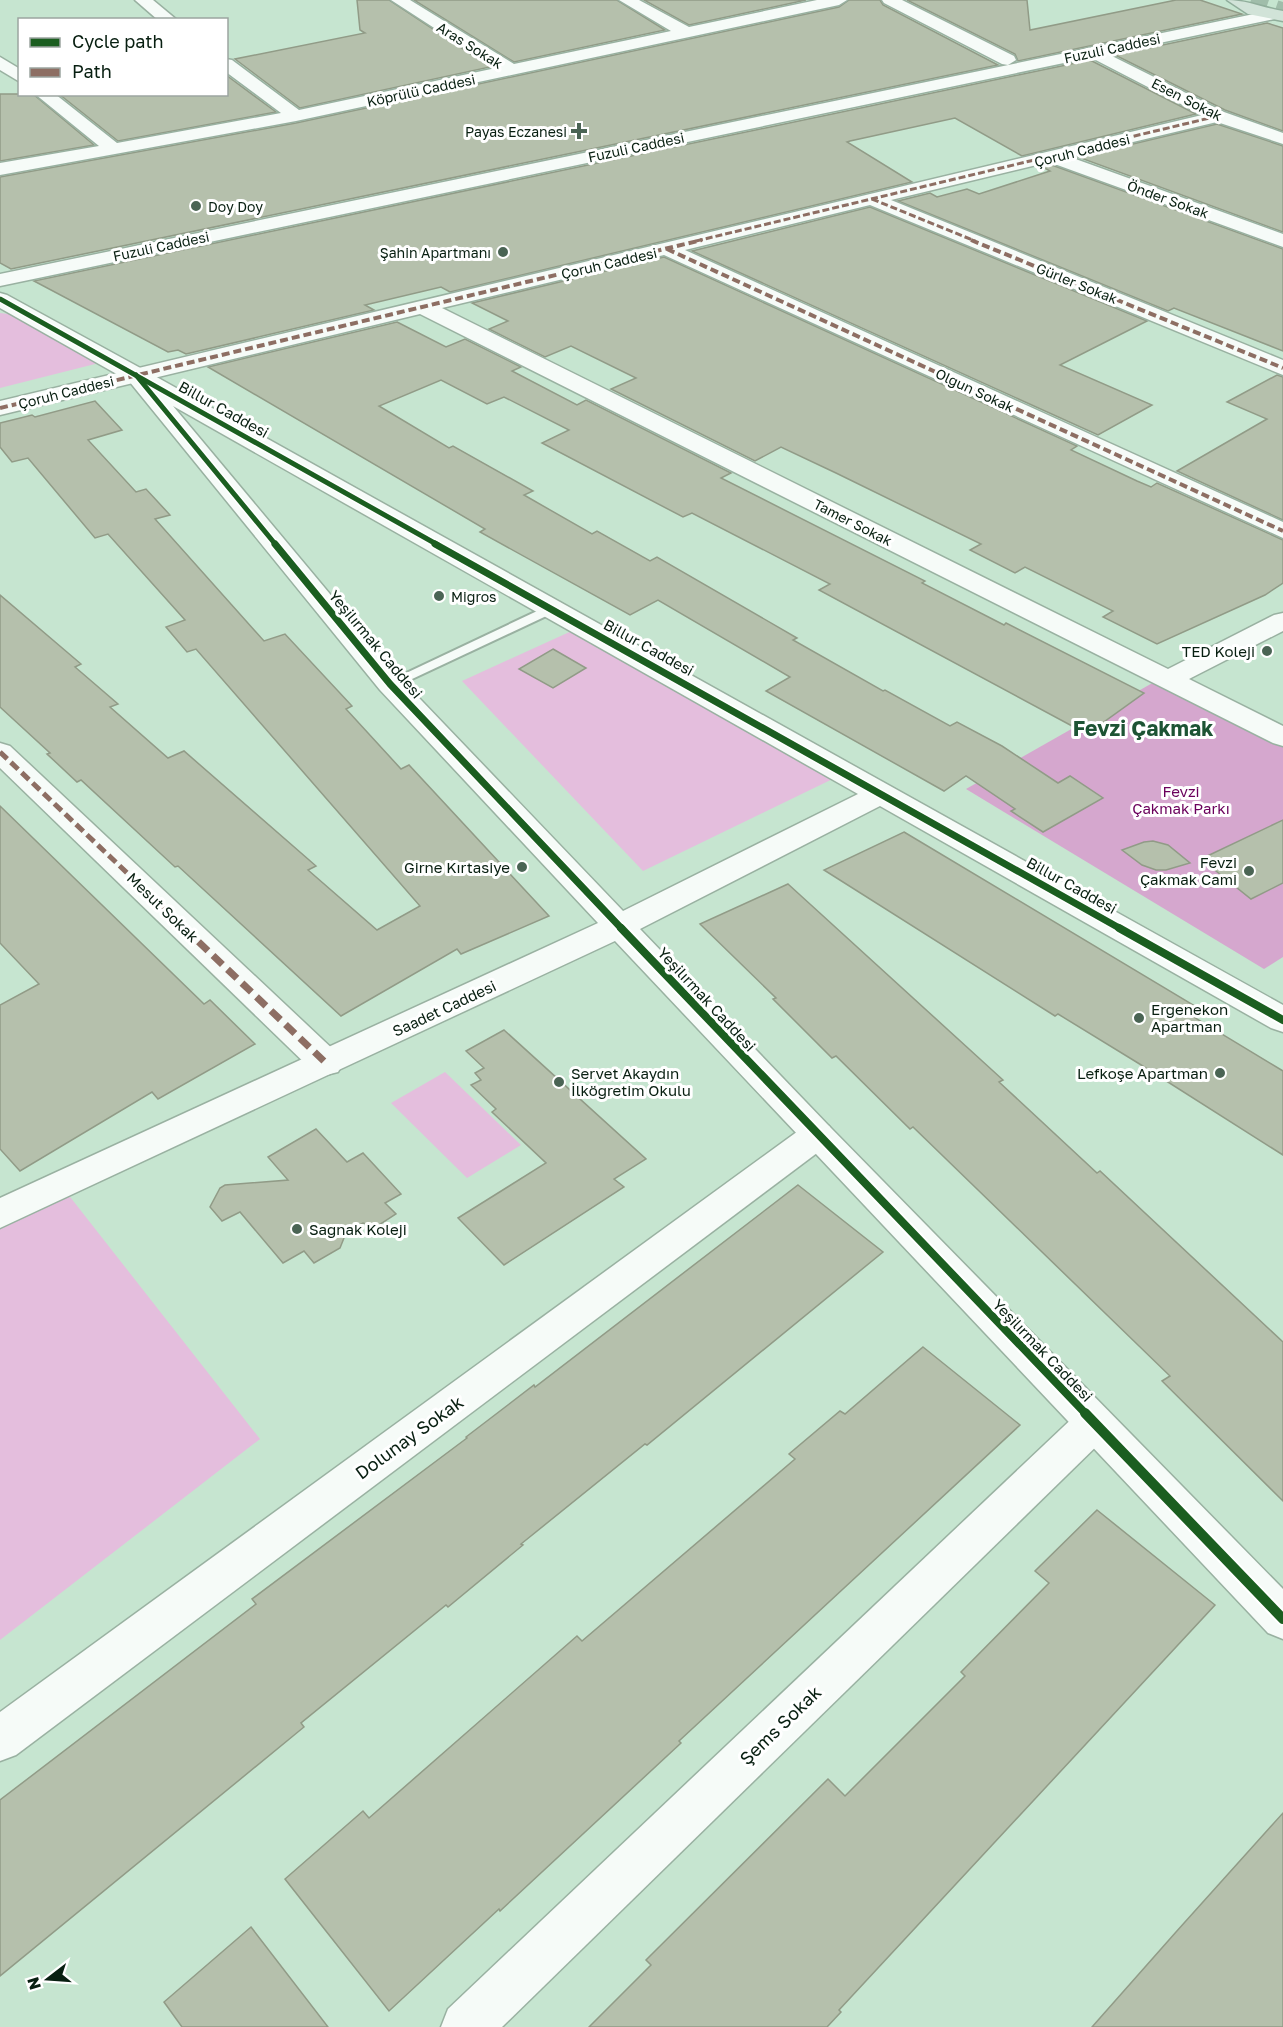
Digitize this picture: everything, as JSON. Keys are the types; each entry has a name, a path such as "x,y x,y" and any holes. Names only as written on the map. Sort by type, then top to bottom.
{"highway":[{"path":"1236,2 1278,15"}],"street":[{"path":"143,0 166,18"},
{"name":"Aras Sokak","path":"399,0 511,70"},
{"path":"627,0 687,33"},
{"name":"Köprülü Caddesi","path":"0,169 296,116 839,0"},
{"path":"890,0 1008,60"},
{"name":"Fuzuli Caddesi","path":"0,268 1212,17 1236,2"},
{"name":"Fuzuli Caddesi","path":"0,280 1278,15"},
{"name":"Esen Sokak","path":"1094,52 1218,116 1283,139"},
{"path":"0,62 18,76"},
{"path":"228,65 296,116"},
{"path":"46,96 113,148"},
{"name":"Çoruh Caddesi","path":"0,408 1218,116"},
{"name":"Önder Sokak","path":"1053,157 1283,241"},
{"name":"Gürler Sokak","path":"872,199 1283,368"},
{"name":"Olgun Sokak","path":"667,249 1283,531"},
{"name":"Billur Caddesi","path":"0,299 1279,1013"},
{"name":"Tamer Sokak","path":"423,307 1283,737"},
{"name":"Yeşilırmak Caddesi","path":"136,375 390,684 818,1136 1283,1619"},
{"path":"1168,679 1283,621"},
{"name":"Mesut Sokak","path":"0,752 327,1063"},
{"name":"Saadet Caddesi","path":"0,1214 620,926 883,793"},
{"name":"Dolunay Sokak","path":"0,1739 818,1136"},
{"name":"Şems Sokak","path":"466,2027 1094,1423"}],"lane":[{"path":"390,684 552,608"}],"shaded area":[{"path":"0,313 32,317 99,363 0,388"},
{"path":"587,624 845,773 643,871 462,681"},
{"path":"445,1072 521,1145 467,1178 391,1103"},
{"path":"67,1193 260,1439 0,1640 0,1225"}],"green space":[{"name":"Fevzi Çakmak Parkı","path":"1163,677 1283,739 1283,957 1264,969 966,789"}],"building":[{"path":"357,0 389,0 490,67 300,108 235,59 365,33 360,30"},
{"path":"414,0 617,0 665,30 514,62"},
{"path":"644,0 806,0 689,25"},
{"path":"849,0 880,0 883,5 998,65 11,269 0,263 0,177 296,123 839,7"},
{"path":"907,0 1027,0 1030,30 1176,0 1200,0 1242,14 1018,61 1015,54"},
{"path":"1267,23 1283,28 1283,131 1225,110 1115,55"},
{"path":"1090,60 1196,114 1022,156 955,118 850,141 847,142 912,182 450,292 441,287 365,305 374,310 186,354 178,350 168,352 34,281"},
{"path":"228,76 276,112 118,141 62,96 228,96"},
{"path":"0,94 35,96 94,145 0,161"},
{"path":"1217,124 1283,146 1283,232 1078,157"},
{"path":"1049,164 1283,249 1283,351 1174,308 1168,311 898,201 930,193 937,197 967,189 979,194 1050,171 1041,166"},
{"path":"870,207 1147,321 1060,365 1152,405 1098,435 692,251"},
{"path":"664,257 1077,446 1071,450 1137,481 1151,487 1157,483 1283,540 1283,583 1265,595 1157,644 1103,617 1113,611 1025,567 1015,573 970,550 981,544 781,447 755,461 611,389 636,378 571,346 545,357 489,329 508,321 472,303"},
{"path":"397,322 446,347 465,339 521,367 512,371 577,405 586,400 731,473 721,478 925,581 922,583 1004,625 1006,623 1144,693 1087,734 819,590 830,584 692,513 683,517 542,443 569,430 504,397 487,404 441,380 379,406 449,448 453,446 533,491 524,495 592,534 597,531 650,561 657,557 797,638 793,640 883,691 885,690 950,726 957,722 1002,746 1058,783 1070,776 1103,798 1043,832 1011,811 1015,809 966,776 944,791 766,691 790,677 658,600 630,615 480,532 485,529 208,367"},
{"path":"1277,375 1283,377 1283,520 1177,471 1267,419 1227,402"},
{"path":"95,401 122,430 88,440 136,492 146,489 170,515 155,519 264,641 285,634 352,706 346,709 401,769 409,765 549,916 461,954 457,949 341,1016 81,780 77,782 47,754 50,753 0,707 0,595 81,664 75,667 118,704 110,707 168,758 184,751 316,866 308,870 377,930 420,906 196,649 187,652 166,627 185,620 108,534 95,538 28,458 12,462 0,447 0,423 32,415 35,417"},
{"path":"553,649 586,668 553,688 519,669"},
{"path":"0,806 204,1004 210,1000 255,1044 158,1099 152,1092 20,1171 0,1149 0,1005 39,984 0,943"},
{"name":"Fevzi Çakmak Cami","path":"1283,820 1283,883 1251,899 1201,859"},
{"path":"904,832 1200,1009 1192,1016 1283,1071 1283,1155 1058,1014 1055,1016 824,870"},
{"path":"1153,841 1168,845 1190,863 1166,870 1156,870 1142,865 1122,850"},
{"path":"788,884 1003,1080 999,1082 1097,1173 1100,1171 1283,1342 1283,1501 1162,1381 1170,1376 913,1127 910,1129 836,1056 832,1058 773,999 776,998 700,924"},
{"path":"504,1030 646,1159 614,1179 624,1187 504,1265 458,1218 546,1163 492,1112 496,1109 471,1085 481,1080 475,1073 484,1068 466,1051"},
{"path":"316,1129 347,1162 363,1153 401,1194 385,1203 396,1214 376,1227 363,1223 346,1233 340,1248 314,1263 304,1251 283,1263 240,1212 222,1221 210,1207 220,1188 225,1185 288,1180 268,1157"},
{"path":"798,1185 883,1252 647,1445 645,1444 521,1544 523,1545 448,1607 446,1605 301,1723 304,1727 0,1976 0,1800 256,1604 252,1599 534,1385 535,1387"},
{"path":"923,1347 1020,1425 679,1741 681,1743 389,2011 285,1879 363,1811 369,1818 577,1636 582,1641 795,1459 789,1454 840,1411 845,1414"},
{"path":"1097,1510 1215,1605 839,2010 841,2012 827,2027 589,2027 651,1965 646,1960 828,1779 845,1796 965,1676 961,1672 1049,1583 1035,1571"},
{"path":"1283,1813 1283,2027 1092,2027 1176,1932"},
{"path":"251,1927 328,2027 182,2027 164,2002"}],"tunnel":[{"path":"1251,0 1283,11"}],"marked path":[{"path":"0,408 1218,116"},
{"path":"872,199 1283,368"},
{"path":"667,249 1283,531"},
{"path":"0,752 326,1063"}],"cycle path":[{"path":"0,299 1283,1020"},
{"path":"136,375 390,684 817,1135 1283,1619"}],"place":[{"name":"Payas Eczanesi","path":"579,131"},
{"name":"Doy Doy","path":"196,206"},
{"name":"Şahin Apartmanı","path":"503,252"},
{"name":"Migros","path":"439,596"},
{"name":"TED Koleji","path":"1267,651"},
{"name":"Girne Kırtasiye","path":"522,867"},
{"name":"Fevzi Çakmak Cami","path":"1249,871"},
{"name":"Ergenekon Apartman","path":"1139,1018"},
{"name":"Lefkoşe Apartman","path":"1220,1073"},
{"name":"Servet Akaydın İlköğretim Okulu","path":"559,1082"},
{"name":"Sağnak Koleji","path":"297,1229"}],"district":[{"name":"Fevzi Çakmak","path":"1143,728"}]}
